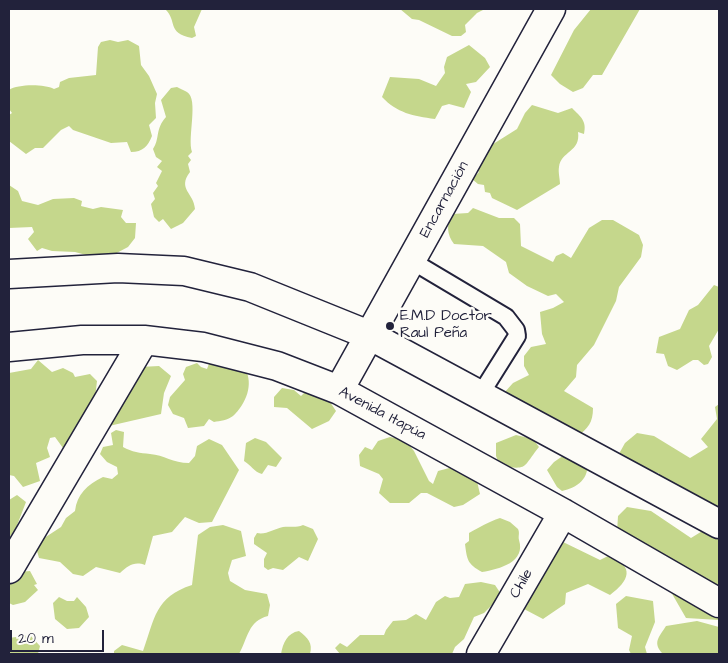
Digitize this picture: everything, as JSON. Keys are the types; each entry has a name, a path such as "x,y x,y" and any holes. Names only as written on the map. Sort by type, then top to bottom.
{"street":[{"name":"Encarnación","path":"339,390 412,261 542,12"},
{"path":"9,274 118,268 184,272 250,287 369,335 719,524"},
{"name":"Avenida Itapúa","path":"9,347 82,340 144,340 203,347 277,366 339,390 563,513 719,604"},
{"path":"9,569 144,340"},
{"name":"Chile","path":"481,654 563,513"}],"lane":[{"path":"412,261 506,317 516,330 517,336 480,395"}],"green space":[{"path":"165,9 202,9 194,27 196,36 192,38 184,36 175,30 169,13"},
{"path":"400,9 485,9 477,13 465,25 466,32 461,36 452,36 419,20 412,19"},
{"path":"591,9 640,9 602,75 593,75 583,88 573,92 560,84 551,75 574,30"},
{"path":"110,40 118,42 128,40 139,46 141,65 149,76 157,94 155,103 156,118 149,125 152,136 144,148 131,152 127,142 111,143 73,130 69,126 61,130 43,148 35,148 26,154 9,141 9,115 12,113 9,109 9,90 31,85 54,89 59,87 60,82 69,78 96,75 98,47 101,42"},
{"path":"469,45 485,58 490,67 476,82 466,84 471,92 464,108 449,104 442,106 435,119 420,117 394,107 382,97 390,77 419,79 436,86 445,73 444,67 447,57"},
{"path":"177,87 187,92 192,102 192,152 188,156 191,160 188,164 190,172 185,183 195,209 183,223 171,229 163,219 159,222 154,217 151,204 155,199 153,193 158,186 156,183 162,171 157,167 162,161 156,157 153,149 160,126 166,117 161,100 171,88"},
{"path":"532,105 558,113 572,108 582,120 585,130 584,134 578,132 577,144 561,162 559,169 560,184 517,210 492,198 490,193 485,192 484,185 478,184 472,179 479,172 476,169 490,146 517,129 525,113"},
{"path":"9,185 18,191 22,201 38,205 53,199 74,198 82,201 81,206 93,209 101,207 123,210 121,217 126,223 136,223 135,238 128,247 111,256 90,256 42,248 37,251 28,239 34,232 32,227 9,228"},
{"path":"473,208 499,218 514,218 520,224 521,246 553,262 556,256 563,253 571,258 589,228 602,220 613,220 639,235 643,245 641,257 619,287 616,301 594,345 577,365 576,377 564,391 593,408 589,425 577,437 504,393 513,383 529,375 524,366 524,356 531,347 546,344 542,334 540,312 564,302 556,294 548,296 527,286 509,273 506,262 483,246 454,244 448,229 452,214 468,213"},
{"path":"714,285 719,287 719,329 709,346 712,357 708,364 704,365 698,360 693,360 677,370 668,366 664,354 656,353 659,337 680,329 689,310 698,305"},
{"path":"38,360 52,372 63,368 73,373 75,377 90,374 97,381 95,398 90,404 92,430 76,444 63,448 55,437 50,438 47,448 50,457 36,463 40,481 23,487 14,476 9,475 9,373 31,369"},
{"path":"210,361 245,369 249,381 247,394 242,406 233,416 214,422 209,419 204,426 188,428 184,418 173,414 168,405 170,397 185,380 183,374 186,367 197,363 207,369"},
{"path":"159,366 171,376 164,393 161,414 109,426 140,367"},
{"path":"282,388 294,390 301,396 306,391 326,396 336,411 329,421 312,429 287,408 274,407 274,397"},
{"path":"719,404 719,620 686,618 671,592 674,587 617,533 618,516 627,507 651,511 691,538 717,522 660,491 659,473 634,471 615,461 625,443 637,433 654,436 690,458 708,447 701,439 717,419 715,407"},
{"path":"116,430 124,432 123,447 126,449 183,463 189,463 195,456 197,446 209,439 222,445 239,470 212,522 199,523 185,517 172,532 153,536 145,565 131,565 120,573 96,567 83,576 73,574 60,562 39,558 35,544 61,527 66,518 75,511 81,495 92,483 103,477 112,479 118,474 117,467 107,462 100,454 103,447 113,445 111,433"},
{"path":"516,435 533,439 539,447 524,466 516,468 500,466 496,456 496,443"},
{"path":"390,437 405,440 414,451 429,481 433,484 438,471 457,466 476,477 480,494 463,505 454,507 427,493 421,493 409,503 390,503 379,493 383,479 379,474 360,466 359,455 365,447 372,450 378,441"},
{"path":"255,438 266,442 282,458 276,467 268,465 262,474 244,461 246,443"},
{"path":"567,453 587,462 587,468 584,477 577,485 562,491 557,487 547,470 554,462"},
{"path":"17,495 26,502 16,528 9,538 9,500"},
{"path":"500,518 510,522 518,529 519,554 510,563 482,572 469,561 465,544 469,541 469,533"},
{"path":"223,525 241,531 246,556 232,560 228,573 230,581 245,590 267,594 270,605 268,616 261,618 252,626 239,654 114,654 114,651 122,645 143,651 154,619 163,602 180,590 192,585 198,535 210,527"},
{"path":"303,525 313,529 318,539 308,561 299,557 283,570 273,568 268,570 264,567 264,559 267,553 254,544 254,538 257,533 267,533 283,527"},
{"path":"561,541 600,560 608,556 617,560 623,564 627,574 622,584 610,595 588,584 566,593 565,604 543,619 524,609 524,603 532,587 538,586"},
{"path":"30,571 37,584 34,585 38,590 25,602 13,605 9,603 9,573"},
{"path":"481,582 495,585 499,591 499,598 484,613 474,617 464,639 455,647 452,654 340,654 335,648 340,643 347,647 360,635 384,635 393,621 406,620 416,614 426,620 436,602 445,596 450,598 459,597 465,584"},
{"path":"626,596 653,601 655,622 645,647 647,654 631,654 629,650 632,636 618,628 616,604"},
{"path":"59,597 67,601 74,601 77,597 86,607 89,617 79,628 67,629 55,619 53,603"},
{"path":"697,621 719,627 719,654 663,654 657,643 666,626"},
{"path":"299,631 309,641 311,647 310,654 281,654 286,639 291,634"},
{"path":"30,635 40,646 38,654 9,654 9,638"}],"place":[{"name":"E.M.D Doctor Raul Peña","path":"390,326"}]}
